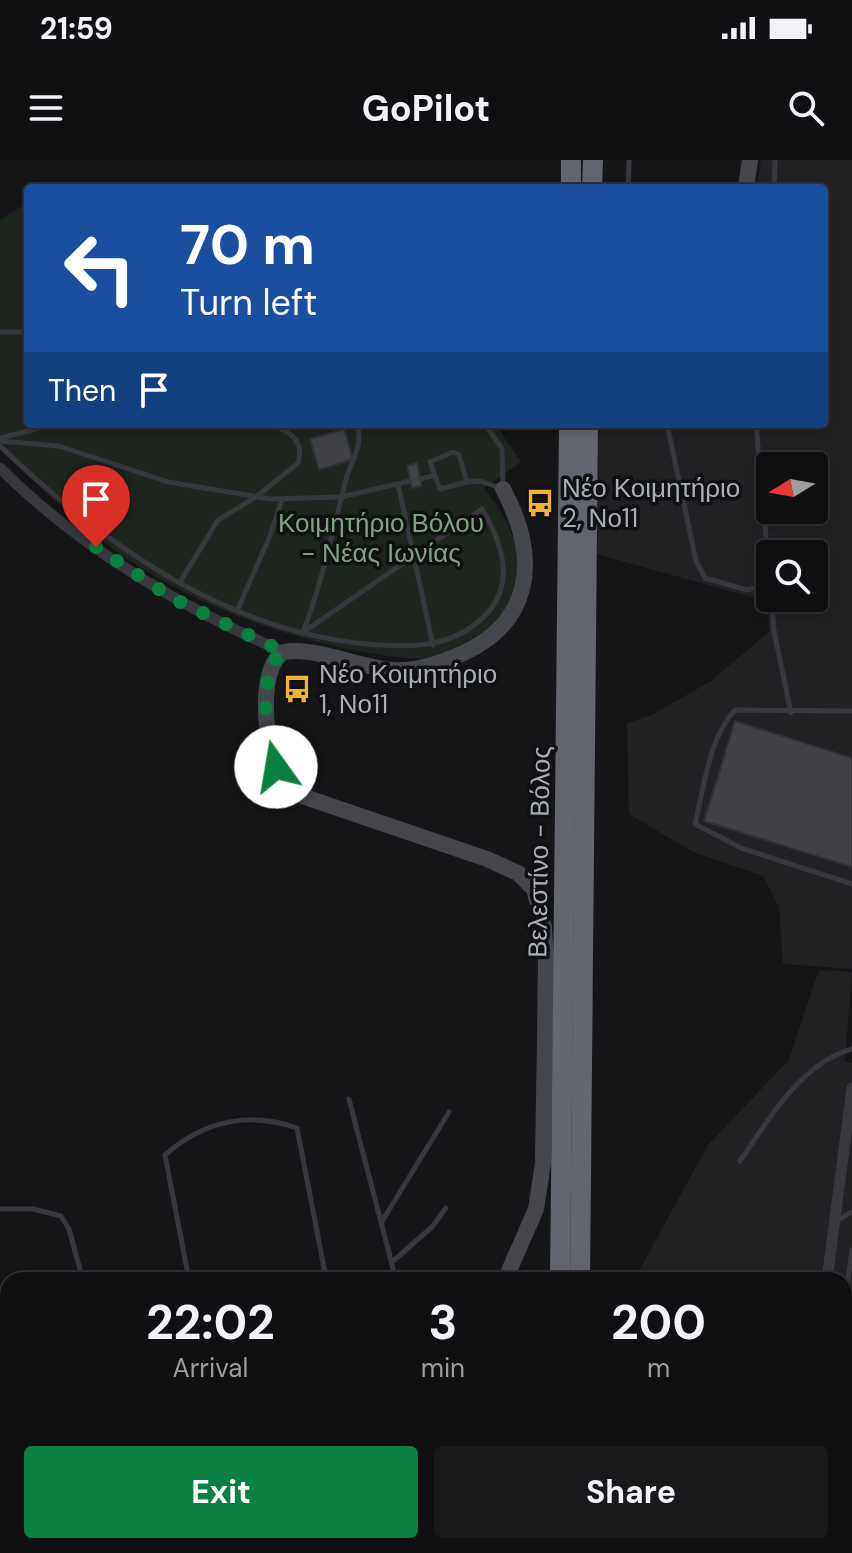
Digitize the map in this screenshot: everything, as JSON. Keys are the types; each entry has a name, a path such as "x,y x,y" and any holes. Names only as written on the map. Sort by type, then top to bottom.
{"highway":[{"path":"571,160 571,184"},
{"path":"592,184 593,160"},
{"name":"Βελεστίνο - Βόλος","path":"560,1272 569,428"},
{"name":"Βελεστίνο - Βόλος","path":"580,1272 588,428"}],"street":[{"path":"747,184 750,160"},
{"path":"0,468 19,487 142,581 207,617 284,652 405,671 441,663 483,643 510,618 522,596 525,579 518,523 503,489"},
{"path":"284,652 273,661 269,670 267,726 272,758 288,786 316,802 504,866 528,881 537,897 544,927 546,966 543,1163 532,1221 509,1272"},
{"path":"828,1272 852,1088"}],"lane":[{"path":"628,184 629,160"},
{"path":"774,184 775,160"},
{"path":"0,332 24,332"},
{"path":"0,442 43,428"},
{"path":"180,582 211,527 256,497 300,458 299,447 290,433 276,428"},
{"path":"302,633 322,582 341,497 359,450 357,428"},
{"path":"467,482 455,452 431,461 433,476 440,489 480,481 503,489 502,449 488,428"},
{"path":"668,428 696,561 705,578 747,590 756,587"},
{"path":"756,428 766,540"},
{"path":"0,442 59,446 168,482 256,497 341,497 410,481"},
{"path":"0,442 76,516 138,559 237,611 302,633 369,644 433,645 466,632 496,602 501,590 498,535 482,509 302,633"},
{"path":"420,479 433,476"},
{"path":"398,484 433,645"},
{"path":"237,611 282,499"},
{"path":"772,612 791,713"},
{"path":"852,711 791,713 735,710 728,718 712,755 695,824 741,848 852,884"},
{"path":"740,1161 774,1112 809,1073 831,1055 852,1049"},
{"path":"349,1099 394,1272"},
{"path":"381,1224 449,1112"},
{"path":"187,1272 165,1155 201,1130 229,1121 256,1119 297,1128 325,1272"},
{"path":"391,1262 400,1251 432,1227 446,1208"},
{"path":"0,1209 33,1209 61,1216 69,1229 81,1272"},
{"path":"835,1221 852,1212"},
{"path":"849,1272 852,1250"}],"shaded area":[{"path":"761,160 852,160 852,969 783,964 779,907 763,876 693,852 629,814 627,723 650,716 711,681 770,631 767,612 828,612 828,540 756,540 756,598 597,554 599,428 828,428 828,184 758,184"},
{"path":"819,970 852,972 845,1061 852,1063 852,1272 638,1272 708,1145 789,1060"}],"green space":[{"name":"Κοιμητήριο Βόλου - Νέας Ιωνίας","path":"24,205 24,428 498,428 521,462 484,488 509,528 519,560 517,591 504,614 469,644 438,656 398,657 359,651 275,630 222,610 170,585 106,543 69,514 0,449 0,220"}],"building":[{"path":"344,429 353,459 319,470 310,439"},
{"path":"417,463 422,486 412,488 407,466"},
{"path":"735,721 852,758 852,867 704,821"}],"place":[{"name":"Νέο Κοιμητήριο 2, Νο11","path":"540,503"},
{"name":"Νέο Κοιμητήριο 1, Νο11","path":"297,689"}],"route":[{"path":"96,547 142,581 174,599 284,652 273,661 268,674 268,738 276,767"}]}
